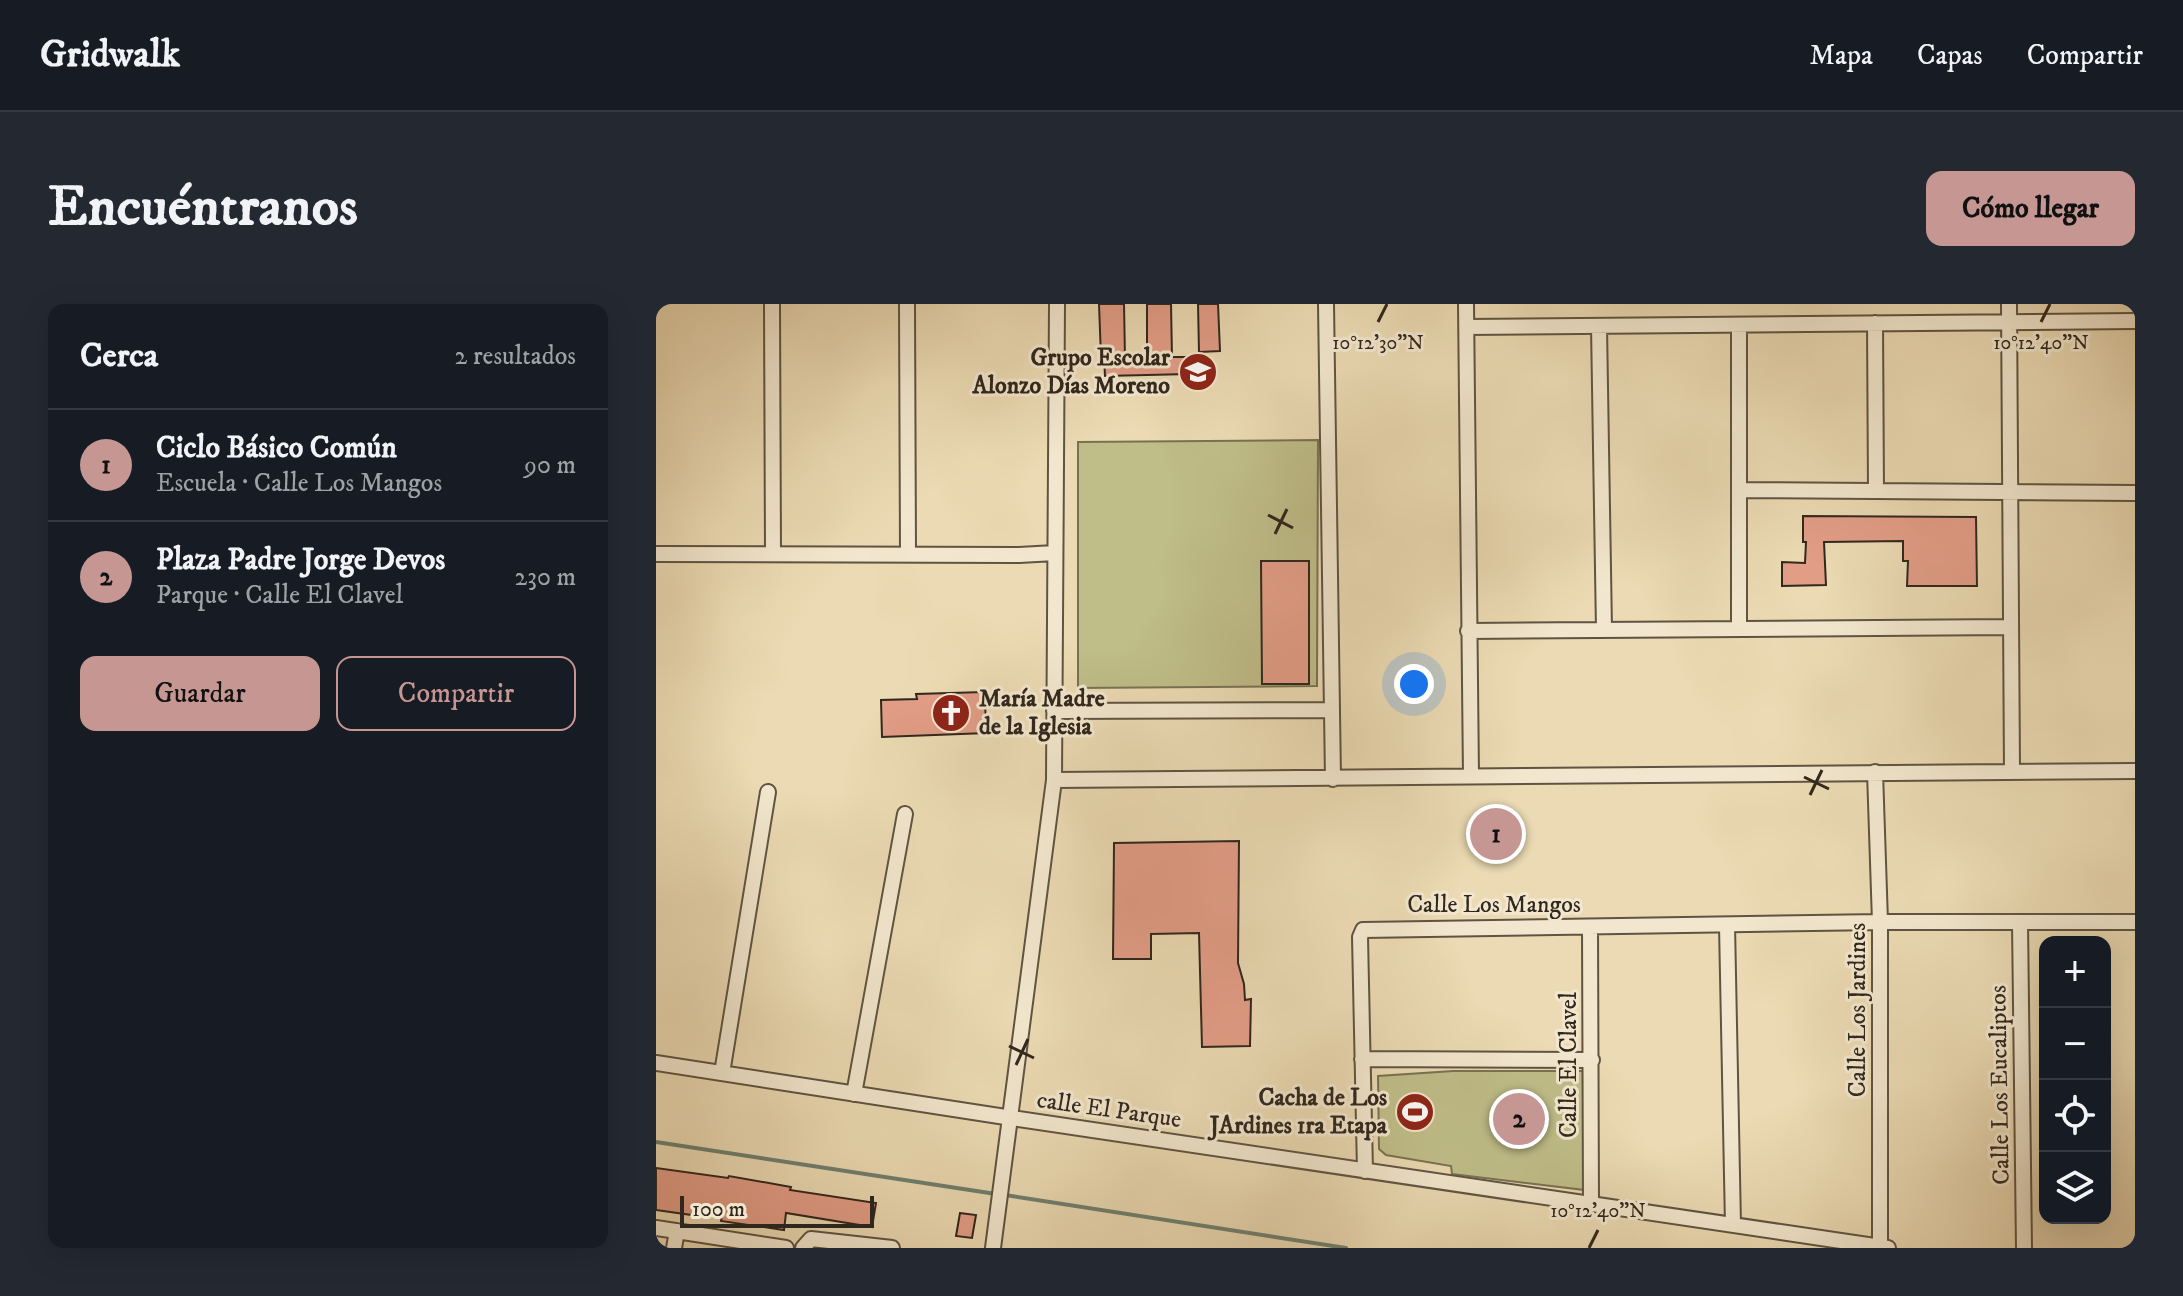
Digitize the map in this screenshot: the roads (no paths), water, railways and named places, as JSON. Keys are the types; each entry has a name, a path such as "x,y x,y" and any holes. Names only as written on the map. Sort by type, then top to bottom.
{"street":[{"path":"772,304 773,554"},
{"path":"907,304 908,553"},
{"path":"993,1248 1054,780 1057,304"},
{"path":"1326,304 1333,779"},
{"path":"1466,304 1471,776"},
{"path":"2009,304 2012,772"},
{"path":"1467,327 2135,321"},
{"path":"1875,323 1876,491"},
{"path":"1739,325 1739,629"},
{"path":"1599,326 1604,630"},
{"path":"1740,490 2135,493"},
{"path":"656,554 1055,553"},
{"path":"1468,631 2009,627"},
{"path":"1054,711 1331,710"},
{"path":"1054,780 2135,771"},
{"name":"Calle Los Jardines","path":"1875,772 1874,922 1884,1247"},
{"path":"722,1073 768,792"},
{"path":"854,1094 905,814"},
{"path":"1874,922 2135,922"},
{"name":"Calle Los Mangos","path":"1365,1171 1360,937 1363,930 1874,922"},
{"name":"Calle Los Eucaliptos","path":"2020,922 2024,1248"},
{"path":"1727,925 1733,1225"},
{"name":"Calle El Clavel","path":"1590,927 1591,1203"},
{"path":"1362,1059 1592,1060"},
{"name":"calle El Parque","path":"656,1063 1884,1247"},
{"path":"656,1228 786,1248"},
{"path":"674,1248 677,1231"},
{"path":"803,1248 811,1239 892,1248"}],"waterway":[{"path":"656,1142 996,1194"},
{"path":"1005,1195 1346,1248"}],"place":[{"name":"Grupo Escolar Alonzo Días Moreno","path":"1198,372"},
{"name":"María Madre de la Iglesia","path":"951,713"},
{"name":"Ciclo Básico Común","path":"1496,834"},
{"name":"Cacha de Los JArdines 1ra Etapa","path":"1415,1112"},
{"name":"Plaza Padre Jorge Devos","path":"1519,1119"}]}
